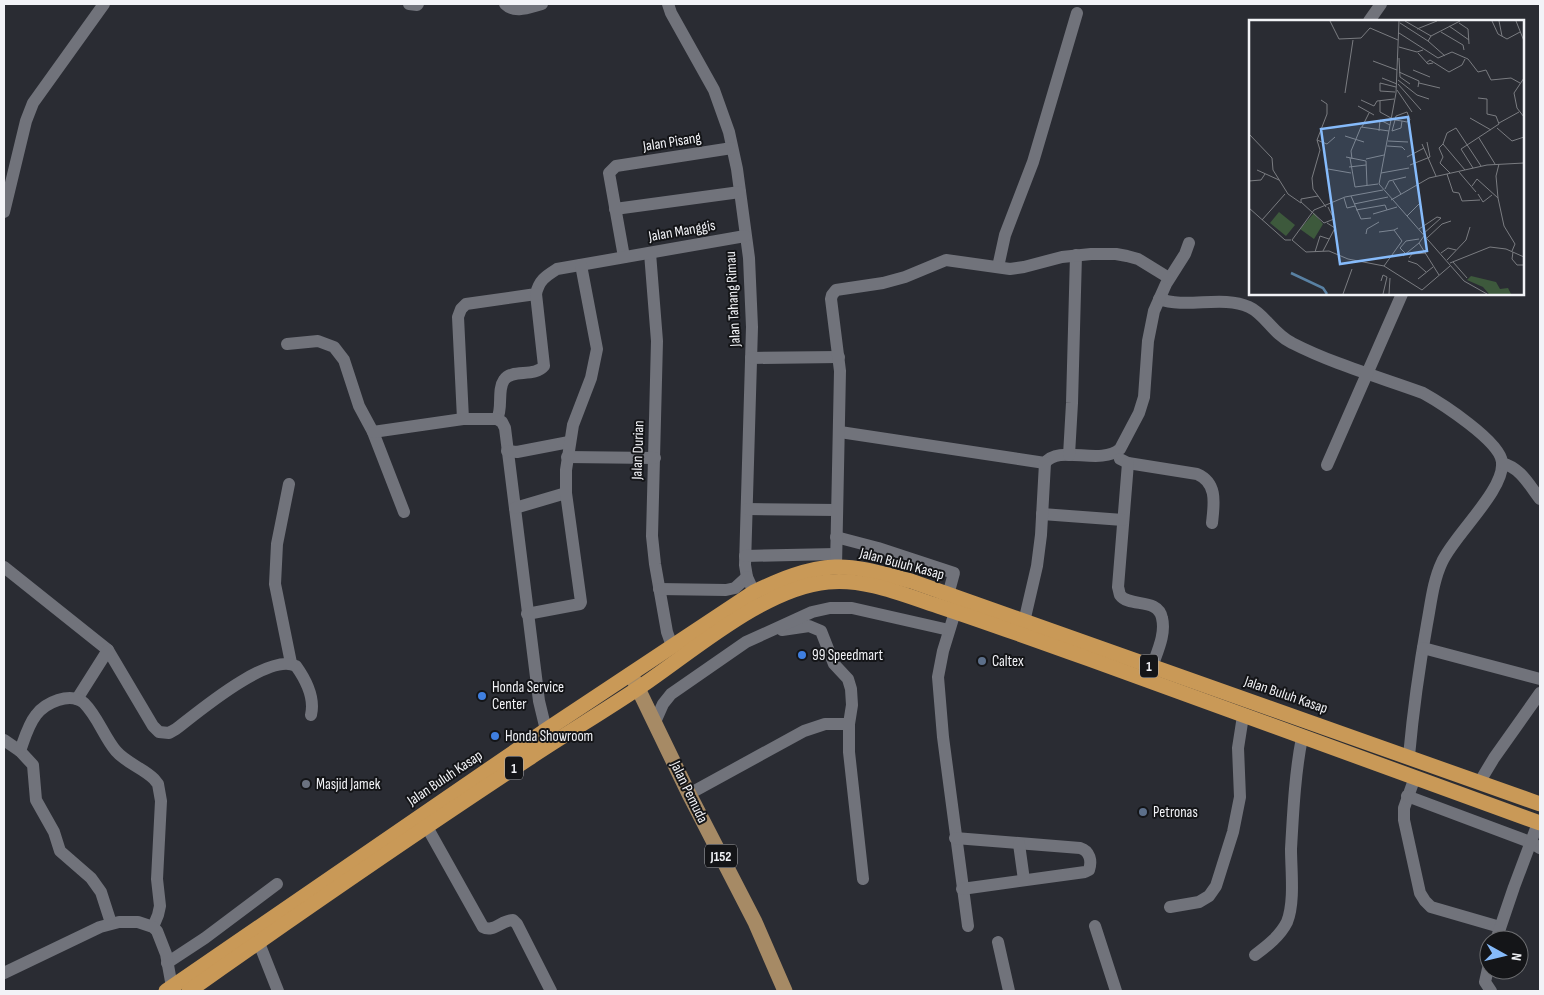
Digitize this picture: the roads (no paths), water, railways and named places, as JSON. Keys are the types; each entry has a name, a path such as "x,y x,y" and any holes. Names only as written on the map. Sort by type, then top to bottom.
{"highway":[{"name":"Jalan Buluh Kasap","path":"197,989 259,942 427,826 638,688 703,642 757,599 777,580 836,560 911,581 1540,804"},
{"name":"Jalan Buluh Kasap","path":"169,989 546,730 672,646 757,599 830,581 887,589 1012,630 1302,738 1539,823"},
{"path":"1513,813 1519,811 1522,807 1522,802 1518,796"}],"main road":[{"name":"Jalan Pemuda","path":"631,674 689,794 755,922 785,991"}],"street":[{"path":"4,212 9,165 33,103 104,4"},
{"path":"409,4 418,4"},
{"path":"505,4 513,9 523,9 542,4"},
{"name":"Jalan Tahang Rimau","path":"668,4 674,19 714,90 732,148 740,192 751,285 751,358 745,556 747,577 757,599"},
{"path":"1371,20 1381,4"},
{"path":"998,267 1005,235 1033,162 1077,13"},
{"name":"Jalan Pisang","path":"615,209 609,173 616,166 732,148"},
{"path":"624,257 615,209 740,192"},
{"name":"Jalan Manggis","path":"536,294 538,285 544,277 558,269 745,236"},
{"path":"1024,622 1037,566 1045,463 1052,457 1069,455 1101,457 1115,454 1120,449 1142,406 1150,325 1159,299 1169,278 1185,254 1189,243"},
{"name":"Jalan Durian","path":"650,253 657,333 652,536 667,632 672,646"},
{"path":"745,556 836,560 841,395 839,357 831,299 836,290 883,283 906,277 946,260 1010,269 1076,255 1116,254 1127,256 1138,259 1169,278"},
{"path":"1069,455 1076,255"},
{"path":"527,614 580,604 581,602 566,493 567,456 572,425 591,378 598,349 580,265"},
{"path":"463,419 458,332 458,317 461,309 466,304 536,294 544,366 537,371 506,377 502,382 498,419"},
{"path":"1327,465 1402,295"},
{"path":"1159,299 1180,304 1210,302 1248,306 1259,313 1278,335 1292,343 1334,361 1423,393 1451,410 1494,447 1500,456 1502,463 1496,484 1448,551 1433,589 1415,697 1409,756"},
{"path":"288,344 318,341 334,348 344,360 359,406 373,432 404,512"},
{"path":"751,358 839,357"},
{"path":"373,432 463,419 498,419 502,422 539,701 546,730"},
{"path":"840,432 1045,463"},
{"path":"507,451 525,451 569,442"},
{"path":"1115,454 1128,463 1203,476 1210,484 1213,492 1212,523"},
{"path":"567,456 655,458"},
{"path":"1128,463 1118,587 1120,595 1125,599 1156,607 1160,611 1163,631 1152,667"},
{"path":"1502,463 1517,470 1540,499"},
{"path":"289,484 277,544 275,584 291,663"},
{"path":"514,508 566,493"},
{"path":"747,509 837,510"},
{"path":"1042,514 1124,520"},
{"path":"836,537 878,548 954,573 948,595"},
{"path":"4,567 108,650 153,726 159,732 164,733 176,729 233,686 277,664 291,663 299,670 312,697 311,715"},
{"path":"660,589 726,590 735,588 747,577"},
{"path":"655,722 663,704 671,694 746,642 812,612 830,608 852,608 950,630"},
{"path":"955,612 938,677 955,838 968,926"},
{"path":"771,631 809,626 821,631 834,664 848,679 852,705 848,724 850,752 863,878"},
{"path":"1423,648 1540,679"},
{"path":"77,699 95,674 108,650"},
{"path":"1479,783 1540,694"},
{"path":"20,751 35,716 42,709 56,701 70,698 77,699 92,713 117,753 148,773 158,784 161,801 157,879 160,906 153,927"},
{"path":"1170,907 1199,902 1209,896 1216,886 1233,832 1240,797 1238,748 1243,716"},
{"path":"689,794 792,736 825,724 848,724"},
{"path":"1255,955 1266,947 1281,931 1288,920 1291,905 1294,818 1302,738"},
{"path":"4,740 20,751 33,765 36,800 54,832 60,851 91,878 101,892 111,923"},
{"path":"1414,777 1404,808 1404,820 1416,883 1425,901 1432,907 1500,927"},
{"path":"1408,796 1535,845"},
{"path":"1499,930 1535,845 1539,823"},
{"path":"427,826 483,927 491,929 507,920 513,920 517,924 551,991"},
{"path":"955,838 1080,848 1086,850 1089,855 1090,866 1089,870 1085,872 962,889"},
{"path":"1019,844 1024,880"},
{"path":"167,963 205,938 277,884"},
{"path":"4,973 111,923 138,922 153,927 161,940 167,963 169,989"},
{"path":"1095,926 1116,991"},
{"path":"259,942 278,991"},
{"path":"998,942 1009,991"}],"place":[{"name":"99 Speedmart","path":"802,655"},
{"name":"Caltex","path":"982,661"},
{"name":"Honda Service Center","path":"482,696"},
{"name":"Honda Showroom","path":"495,736"},
{"name":"Masjid Jamek","path":"306,784"},
{"name":"Petronas","path":"1143,812"}]}
